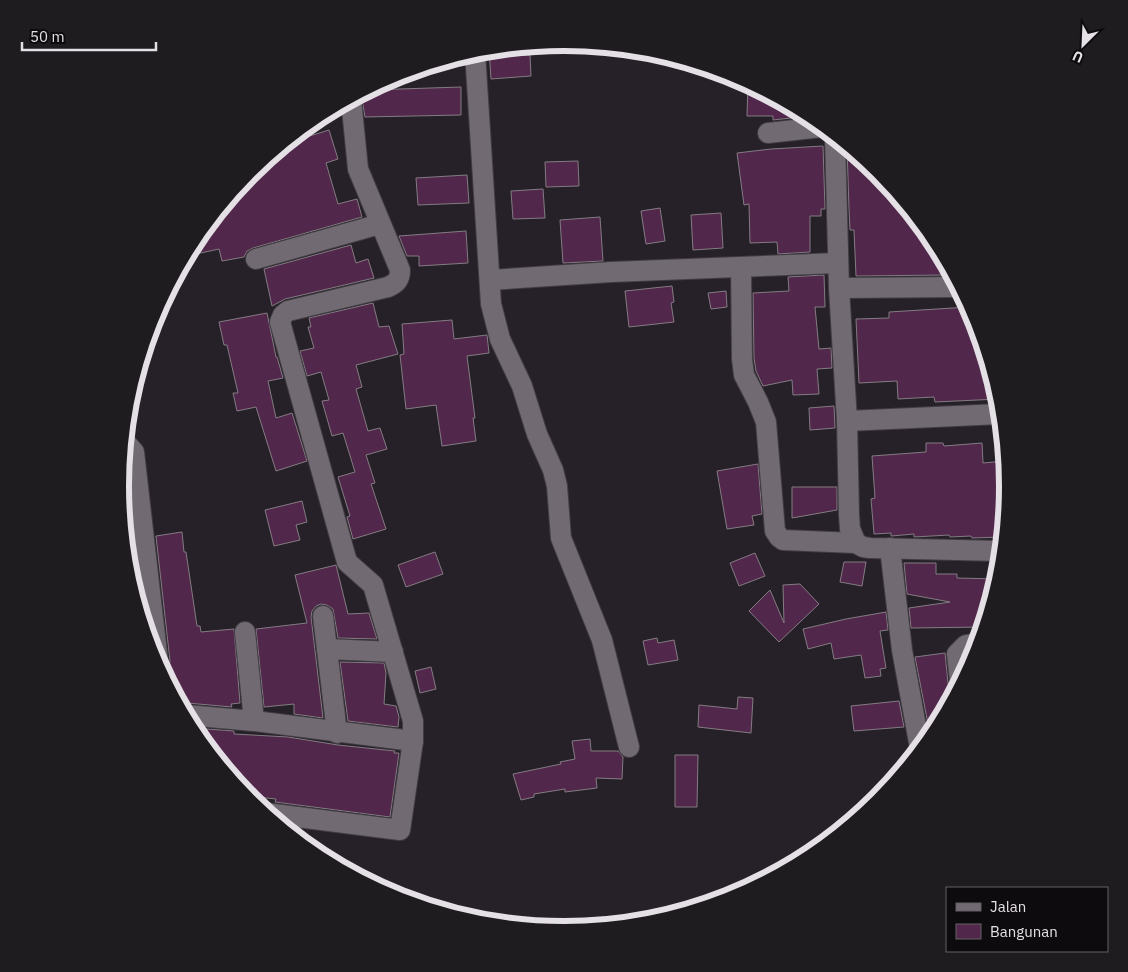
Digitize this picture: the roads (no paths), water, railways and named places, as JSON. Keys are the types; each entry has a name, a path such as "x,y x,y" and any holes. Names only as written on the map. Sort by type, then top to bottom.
{"street":[{"path":"476,61 491,304 500,339 522,386 537,434 553,470 557,486 561,538 602,640 628,747"},
{"path":"279,815 400,830 413,741 413,722 373,585 347,562 280,322 283,315 288,311 388,287 399,279 400,270 358,168 352,107"},
{"path":"768,133 811,128"},
{"path":"835,146 838,263 847,421 849,515 850,529 856,543"},
{"path":"256,259 380,224"},
{"path":"490,280 611,272 838,263"},
{"path":"741,266 742,359 744,375 766,422 776,531 779,537 783,540 856,543 863,547 994,551"},
{"path":"839,288 950,287"},
{"path":"847,421 992,414"},
{"path":"131,447 134,452 155,633"},
{"path":"890,548 902,650 918,738"},
{"path":"323,616 337,733"},
{"path":"245,632 254,721"},
{"path":"959,668 957,654 969,645"},
{"path":"327,649 394,652"},
{"path":"195,716 254,721 337,733 413,741"}]}
